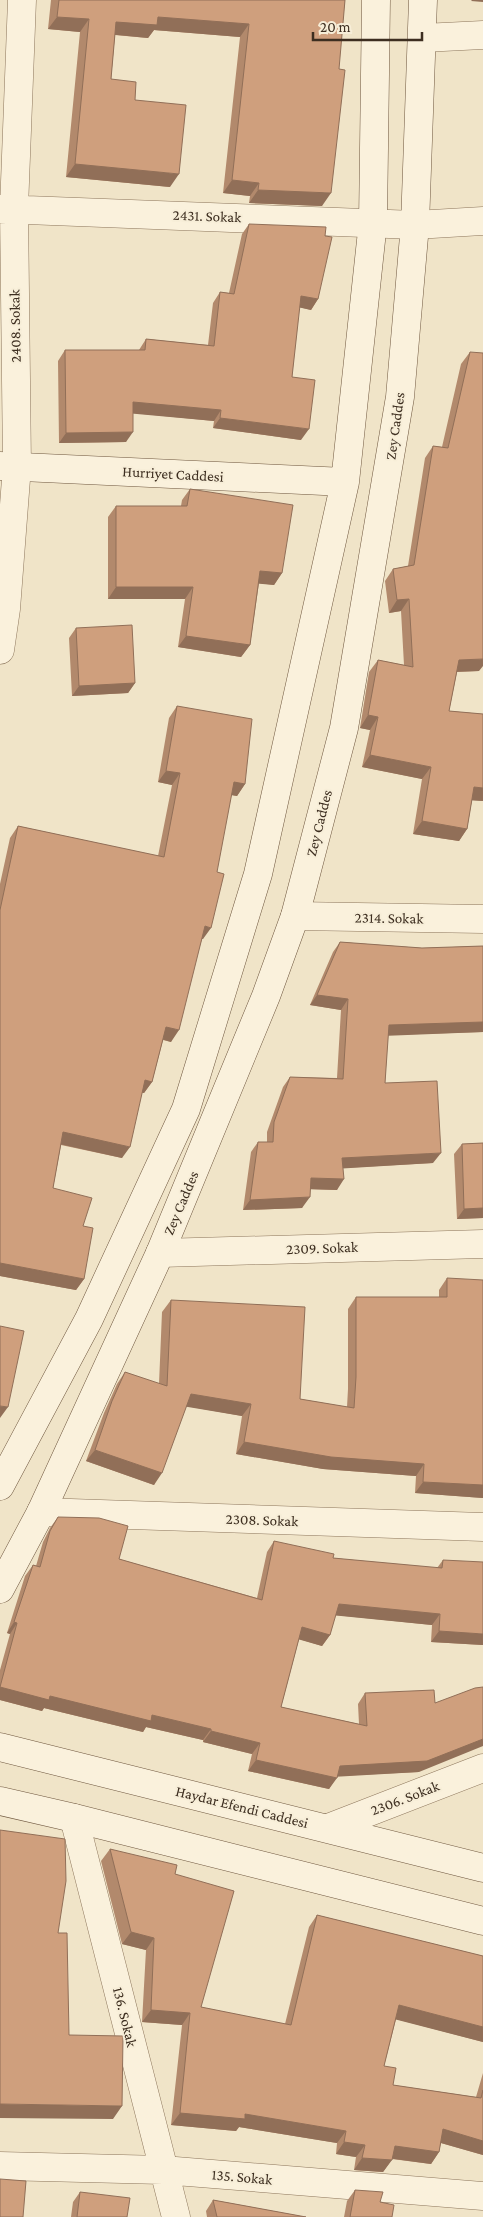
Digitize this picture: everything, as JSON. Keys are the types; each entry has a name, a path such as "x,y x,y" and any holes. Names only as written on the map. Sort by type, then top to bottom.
{"main road":[{"name":"2408. Sokak","path":"0,650 6,610 8,466 7,208 22,0"},
{"path":"0,1486 89,1319 186,1109 258,874 345,482 373,222 376,0"},
{"name":"Zey Caddes","path":"0,1589 41,1512 160,1253 266,996 295,916 344,728 387,486 400,397 414,225 423,38 423,0"},
{"path":"423,38 483,35"},
{"name":"2431. Sokak","path":"7,208 414,225 483,220"},
{"name":"Hurriyet Caddesi","path":"8,466 345,482"},
{"name":"2314. Sokak","path":"295,916 483,919"},
{"name":"2309. Sokak","path":"160,1253 483,1244"},
{"name":"2308. Sokak","path":"41,1512 483,1527"},
{"name":"Haydar Efendi Caddesi","path":"0,1747 483,1868"},
{"name":"2306. Sokak","path":"328,1828 483,1768"},
{"path":"0,1801 483,1922"},
{"name":"136. Sokak","path":"74,1818 176,2217"},
{"name":"135. Sokak","path":"0,2166 163,2170 483,2196"}],"building":[{"path":"59,0 345,0 339,69 345,70 331,193 258,190 259,183 232,180 249,24 158,17 157,25 116,22 111,79 136,82 135,100 186,105 179,174 75,164 89,19 57,17"},
{"path":"249,224 326,227 325,236 332,237 318,299 301,296 292,377 315,380 309,429 220,418 221,410 133,402 133,432 66,433 65,350 145,350 146,339 214,346 220,292 234,294"},
{"path":"470,352 483,353 483,659 459,660 449,711 483,714 483,788 474,787 467,829 422,821 431,767 370,755 378,717 368,715 378,660 413,667 409,599 397,600 393,569 414,565 433,446 448,448"},
{"path":"190,489 293,505 282,573 260,571 250,645 186,636 193,587 116,587 116,506 187,506"},
{"path":"132,625 135,683 79,686 76,628"},
{"path":"177,706 252,719 245,784 234,782 217,872 224,874 211,928 205,926 179,1030 166,1027 152,1082 145,1080 130,1147 63,1132 53,1188 92,1198 83,1226 93,1228 84,1279 0,1263 0,910 18,826 164,857 180,773 166,771"},
{"path":"340,942 422,948 483,946 483,1022 389,1025 385,1083 437,1081 441,1153 342,1158 344,1179 311,1178 310,1197 250,1200 258,1142 273,1142 274,1122 290,1077 343,1079 348,999 317,995"},
{"path":"483,1143 483,1208 464,1209 462,1144"},
{"path":"447,1278 483,1280 483,1485 423,1482 424,1464 331,1457 244,1442 251,1404 191,1394 162,1473 95,1450 112,1401 125,1372 167,1386 171,1300 305,1307 300,1399 354,1408 356,1297 447,1297"},
{"path":"0,1326 24,1331 8,1407 0,1406"},
{"path":"58,1517 99,1518 128,1526 119,1559 262,1600 274,1541 334,1554 333,1558 442,1568 443,1560 483,1562 483,1634 439,1631 440,1614 339,1604 330,1635 302,1627 281,1707 367,1726 365,1693 434,1690 435,1703 475,1688 483,1687 483,1739 427,1761 340,1766 337,1778 256,1760 260,1743 211,1731 211,1729 152,1715 151,1721 50,1696 49,1700 0,1687 17,1623 14,1622 33,1565 40,1567 50,1531"},
{"path":"0,1830 65,1839 66,1881 58,1933 67,1933 69,2035 123,2036 122,2106 0,2104"},
{"path":"110,1849 177,1865 175,1874 234,1891 201,2007 291,2025 317,1915 483,1956 483,2027 399,2005 384,2066 396,2068 393,2085 481,2098 483,2090 483,2141 443,2129 439,2152 395,2146 392,2160 362,2158 365,2145 344,2142 346,2131 245,2114 245,2119 180,2113 190,2013 151,2010 154,1938 131,1932"},
{"path":"0,2179 26,2181 23,2217 0,2217"},
{"path":"355,2190 383,2192 380,2202 394,2205 392,2217 350,2217"},
{"path":"80,2192 130,2198 127,2217 77,2217"},
{"path":"213,2200 306,2217 217,2217"}]}
